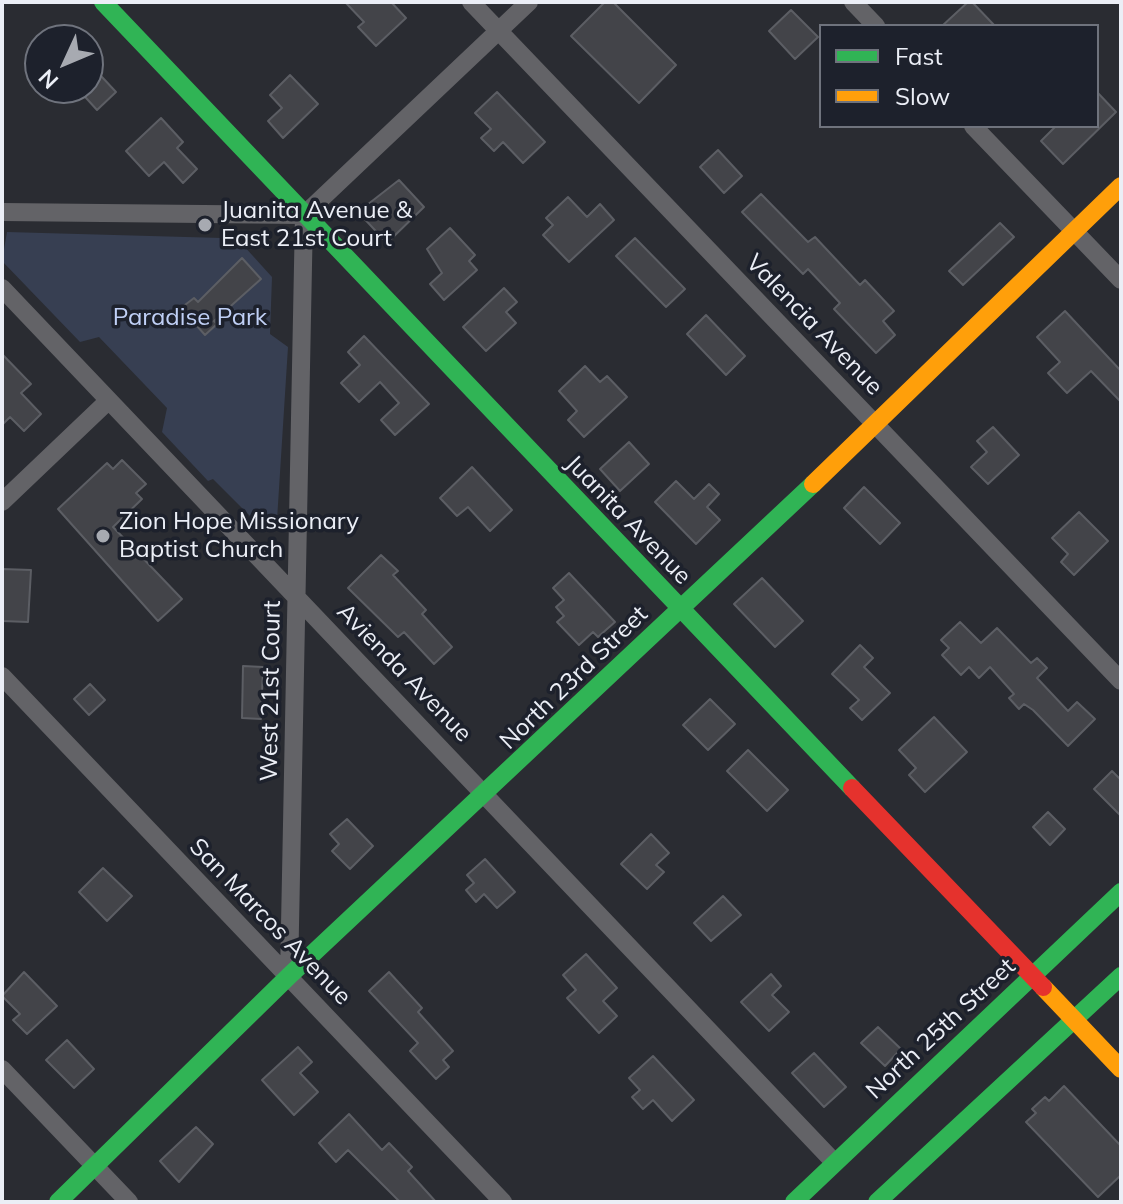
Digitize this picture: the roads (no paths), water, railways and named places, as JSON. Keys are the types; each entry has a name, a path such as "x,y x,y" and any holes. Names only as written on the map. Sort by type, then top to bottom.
{"street":[{"name":"Juanita Avenue","path":"103,2 1121,1069"},
{"name":"Valencia Avenue","path":"471,2 1121,681"},
{"path":"2,212 304,215 529,2"},
{"path":"853,2 874,24"},
{"path":"975,128 1121,280"},
{"name":"North 23rd Street","path":"58,1202 289,976 876,424 1121,186"},
{"name":"West 21st Court","path":"289,976 304,215"},
{"name":"Avienda Avenue","path":"2,288 834,1162"},
{"path":"2,502 108,401"},
{"name":"San Marcos Avenue","path":"2,676 503,1202"},
{"name":"North 25th Street","path":"794,1202 1121,892"},
{"path":"877,1202 1121,976"},
{"path":"2,1069 129,1202"}],"place":[{"name":"Juanita Avenue & East 21st Court","path":"205,225"},
{"name":"Zion Hope Missionary Baptist Church","path":"103,536"}],"park label":[{"name":"Paradise Park","path":"190,318"}]}
